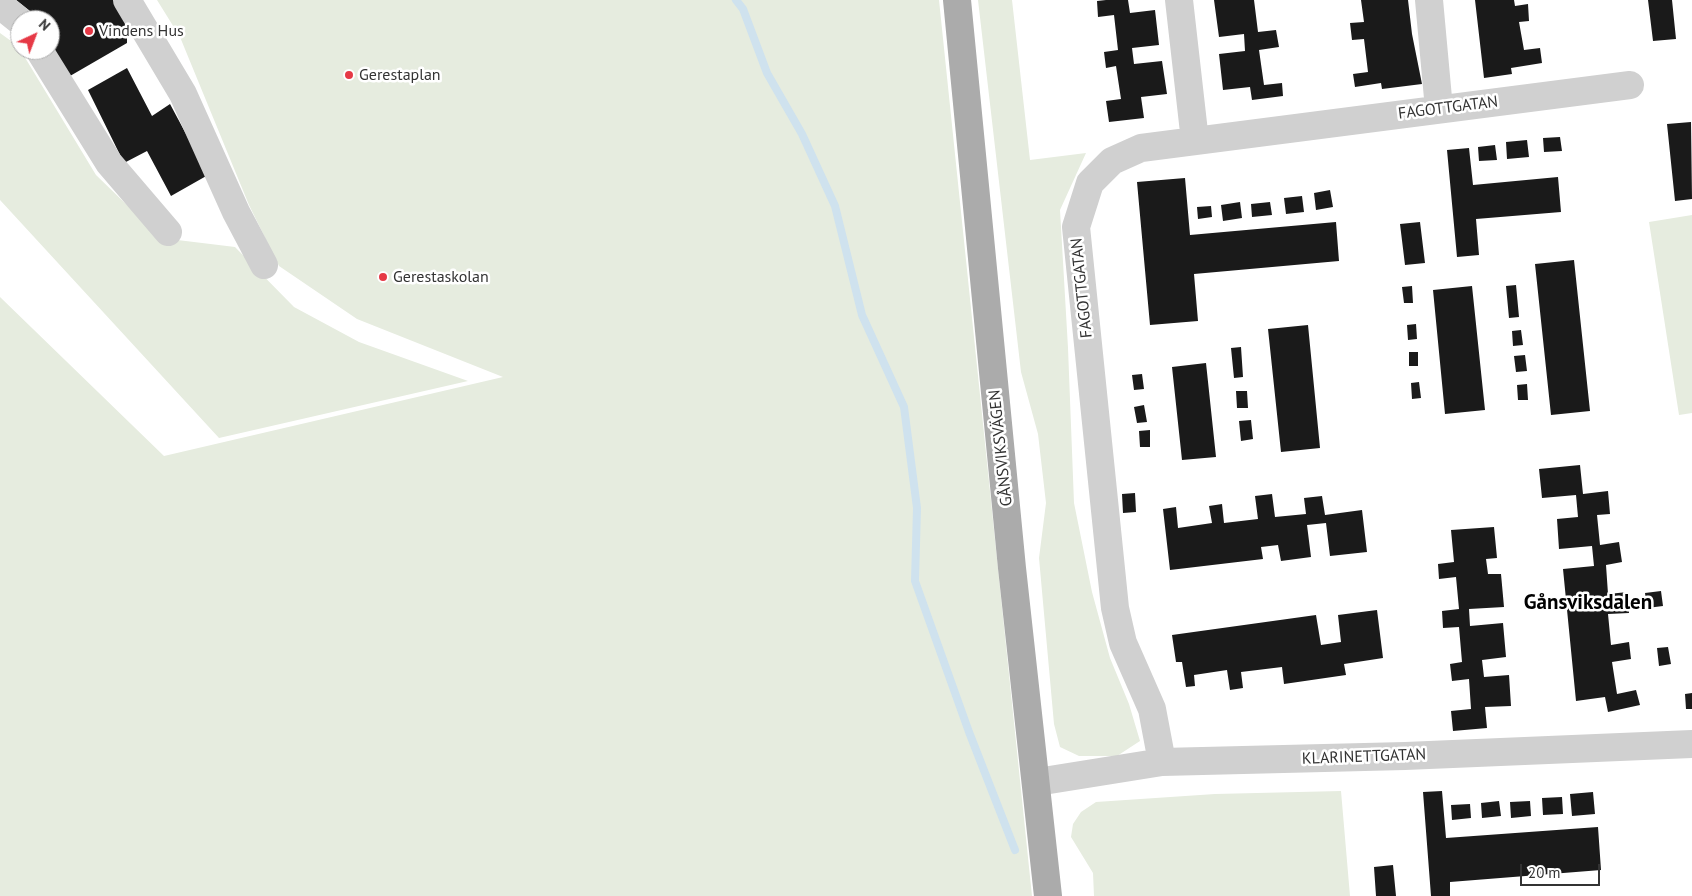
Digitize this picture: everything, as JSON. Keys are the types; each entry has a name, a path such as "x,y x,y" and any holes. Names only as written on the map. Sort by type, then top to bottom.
{"main road":[{"name":"GÅNSVIKSVÄGEN","path":"957,0 1012,568 1037,782 1048,896"}],"street":[{"path":"126,0 183,94 236,212 264,265"},
{"path":"1179,0 1195,141"},
{"path":"1429,0 1440,109"},
{"path":"0,5 10,13"},
{"path":"45,60 109,163 168,232"},
{"name":"FAGOTTGATAN","path":"1162,762 1152,709 1123,643 1115,608 1076,227 1090,182 1112,161 1140,148 1630,85"},
{"name":"KLARINETTGATAN","path":"1037,782 1162,762 1405,756 1692,744"}],"shaded area":[{"path":"157,0 939,0 1032,896 0,896 0,297 164,456 503,377 357,319 279,266 249,205 180,37"},
{"path":"978,0 1012,0 1030,160 1086,153 1060,210 1074,503 1092,592 1110,658 1129,704 1140,741 1117,756 1079,756 1060,747 1054,724 1039,558 1046,503 1038,434 1021,372"},
{"path":"0,33 10,40 10,60 26,60 96,175 161,238 235,247 294,307 359,342 468,381 219,438 0,200"},
{"path":"1692,215 1692,413 1679,415 1649,222"},
{"path":"1341,791 1350,896 1094,896 1093,873 1071,837 1073,824 1081,812 1096,802 1215,794"}],"building":[{"name":"Vindens Hus","path":"16,0 116,0 127,7 127,43 70,76 58,60 60,60 60,10 28,10"},
{"path":"1128,0 1130,13 1155,10 1159,45 1132,48 1134,64 1162,61 1167,94 1141,97 1144,118 1109,122 1106,101 1121,99 1116,66 1106,68 1104,52 1118,50 1114,15 1098,17 1097,1"},
{"path":"1214,0 1254,0 1258,32 1276,30 1279,47 1259,50 1264,85 1282,83 1283,96 1252,100 1250,87 1223,90 1219,54 1245,51 1244,34 1219,37"},
{"path":"1361,0 1408,0 1412,34 1422,84 1382,89 1381,83 1355,87 1353,74 1368,72 1364,39 1352,40 1350,23 1364,22"},
{"path":"1475,0 1514,0 1515,6 1528,4 1529,21 1519,22 1524,50 1540,48 1542,63 1511,68 1512,74 1484,78"},
{"path":"1648,0 1672,0 1676,39 1653,41"},
{"path":"127,68 152,116 170,104 208,175 171,196 147,151 124,163 88,90"},
{"path":"1691,122 1692,199 1675,201 1667,124"},
{"path":"1560,137 1562,151 1544,152 1543,138"},
{"path":"1527,140 1529,157 1507,159 1506,142"},
{"path":"1495,145 1497,160 1479,161 1478,147"},
{"path":"1469,148 1473,185 1558,177 1561,212 1476,219 1479,255 1457,257 1447,150"},
{"path":"1185,178 1190,235 1336,222 1339,261 1194,274 1198,321 1150,325 1137,182"},
{"path":"1330,190 1333,207 1316,210 1314,193"},
{"path":"1302,196 1304,212 1286,214 1284,198"},
{"path":"1240,202 1242,218 1223,221 1221,205"},
{"path":"1270,202 1272,215 1252,217 1251,204"},
{"path":"1211,206 1212,217 1198,219 1197,207"},
{"path":"1420,222 1425,263 1405,265 1400,224"},
{"path":"1574,260 1590,411 1551,415 1535,264"},
{"path":"1516,285 1519,317 1509,318 1506,286"},
{"path":"1412,286 1413,303 1404,303 1402,287"},
{"path":"1472,286 1485,410 1445,414 1433,290"},
{"path":"1416,324 1417,339 1408,340 1407,325"},
{"path":"1308,325 1320,448 1281,452 1268,329"},
{"path":"1521,330 1523,345 1513,346 1512,331"},
{"path":"1241,347 1243,377 1234,378 1231,348"},
{"path":"1409,352 1418,352 1418,366 1409,366"},
{"path":"1525,355 1527,371 1516,372 1514,356"},
{"path":"1206,363 1216,457 1182,460 1172,367"},
{"path":"1142,374 1144,389 1134,390 1132,375"},
{"path":"1419,382 1421,398 1412,399 1411,383"},
{"path":"1527,384 1528,400 1518,400 1517,385"},
{"path":"1236,391 1247,391 1248,408 1237,408"},
{"path":"1144,405 1147,422 1137,423 1134,407"},
{"path":"1251,420 1253,439 1241,441 1239,421"},
{"path":"1150,430 1150,447 1140,447 1139,431"},
{"path":"1580,465 1583,494 1608,491 1610,514 1597,515 1600,545 1619,542 1622,562 1606,565 1608,594 1628,592 1629,613 1608,614 1611,645 1629,642 1631,659 1612,662 1617,694 1636,690 1640,705 1608,712 1605,697 1576,701 1563,569 1594,566 1592,546 1559,549 1557,519 1578,517 1576,495 1542,498 1539,469"},
{"path":"1135,493 1136,512 1123,513 1122,494"},
{"path":"1272,494 1275,517 1306,514 1304,498 1322,496 1325,515 1362,510 1367,552 1330,556 1326,523 1307,525 1311,557 1281,561 1278,545 1261,547 1263,559 1170,570 1163,509 1176,507 1178,528 1212,523 1209,506 1222,504 1224,523 1258,519 1255,496"},
{"path":"1494,527 1497,558 1486,559 1488,574 1501,574 1504,607 1469,609 1470,626 1503,623 1506,657 1482,660 1484,677 1509,675 1511,706 1485,707 1487,728 1453,731 1451,711 1471,709 1469,679 1452,681 1450,664 1462,662 1459,627 1443,628 1442,611 1459,609 1456,577 1439,579 1438,564 1454,562 1451,530"},
{"path":"1661,591 1663,606 1647,608 1645,593"},
{"path":"1377,610 1383,658 1344,664 1346,675 1284,684 1282,667 1241,672 1243,688 1230,690 1227,670 1194,675 1195,686 1186,687 1182,662 1176,662 1172,635 1316,615 1321,645 1341,642 1338,615"},
{"path":"1668,647 1671,664 1659,666 1657,648"},
{"path":"1692,693 1692,709 1686,709 1685,694"},
{"path":"1442,791 1446,838 1598,827 1601,870 1450,882 1450,896 1431,896 1423,792"},
{"path":"1593,792 1595,814 1572,816 1570,794"},
{"path":"1562,797 1563,814 1543,815 1542,798"},
{"path":"1499,801 1501,816 1482,818 1481,803"},
{"path":"1530,801 1531,816 1511,818 1510,802"},
{"path":"1470,804 1471,818 1452,820 1451,805"},
{"path":"1393,865 1396,896 1376,896 1374,867"}],"waterway":[{"path":"736,0 743,9 767,73 802,134 835,206 862,315 904,407 917,508 915,581 969,732 1015,850"}],"place":[{"name":"Vindens Hus","path":"89,31"},
{"name":"Gerestaplan","path":"349,75"},
{"name":"Gerestaskolan","path":"383,277"}],"district":[{"name":"Gånsviksdalen","path":"1588,603"}]}
